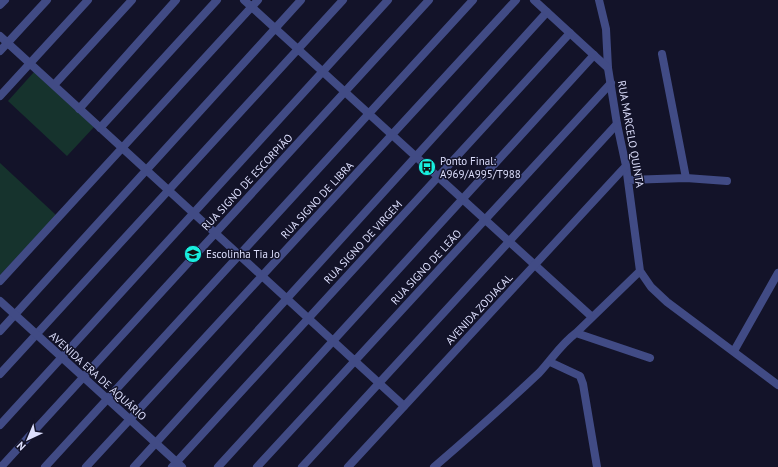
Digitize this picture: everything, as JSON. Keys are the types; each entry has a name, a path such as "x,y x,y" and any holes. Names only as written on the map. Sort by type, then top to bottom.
{"street":[{"path":"0,5 5,0"},
{"path":"0,51 47,0"},
{"path":"0,96 88,0"},
{"path":"54,85 132,0"},
{"path":"79,109 176,0"},
{"path":"100,128 217,0"},
{"path":"244,0 592,317"},
{"path":"0,281 258,0"},
{"path":"0,331 301,0"},
{"path":"0,374 343,0"},
{"path":"0,425 388,0"},
{"name":"RUA SIGNO DE ESCORPIÃO","path":"1,467 429,0"},
{"path":"45,467 473,0"},
{"name":"RUA SIGNO DE LIBRA","path":"86,467 516,0"},
{"path":"534,0 608,68"},
{"name":"RUA MARCELO QUINTA","path":"599,0 606,29 608,68 617,124 626,166 640,271"},
{"path":"134,467 547,12"},
{"name":"RUA SIGNO DE VIRGEM","path":"177,465 308,318 570,33"},
{"path":"0,36 404,406"},
{"path":"662,54 686,178"},
{"path":"218,467 594,55"},
{"name":"RUA SIGNO DE LEÃO","path":"258,467 611,83"},
{"path":"302,467 617,124"},
{"name":"AVENIDA ZODIACAL","path":"348,467 626,166"},
{"path":"628,180 686,178 726,181"},
{"path":"434,467 507,403 550,362 557,350 640,271 651,288 667,302 778,385"},
{"path":"734,351 778,273"},
{"name":"AVENIDA ERA DE AQUÁRIO","path":"0,301 156,443 177,465"},
{"path":"576,333 650,358"},
{"path":"550,362 580,376 583,384 597,467"}],"green space":[{"path":"34,72 94,127 67,156 8,101"},
{"path":"0,163 56,215 0,275"}],"place":[{"name":"Ponto Final: A969/A995/T988","path":"427,167"},
{"name":"Escolinha Tia Jo","path":"193,254"}]}
